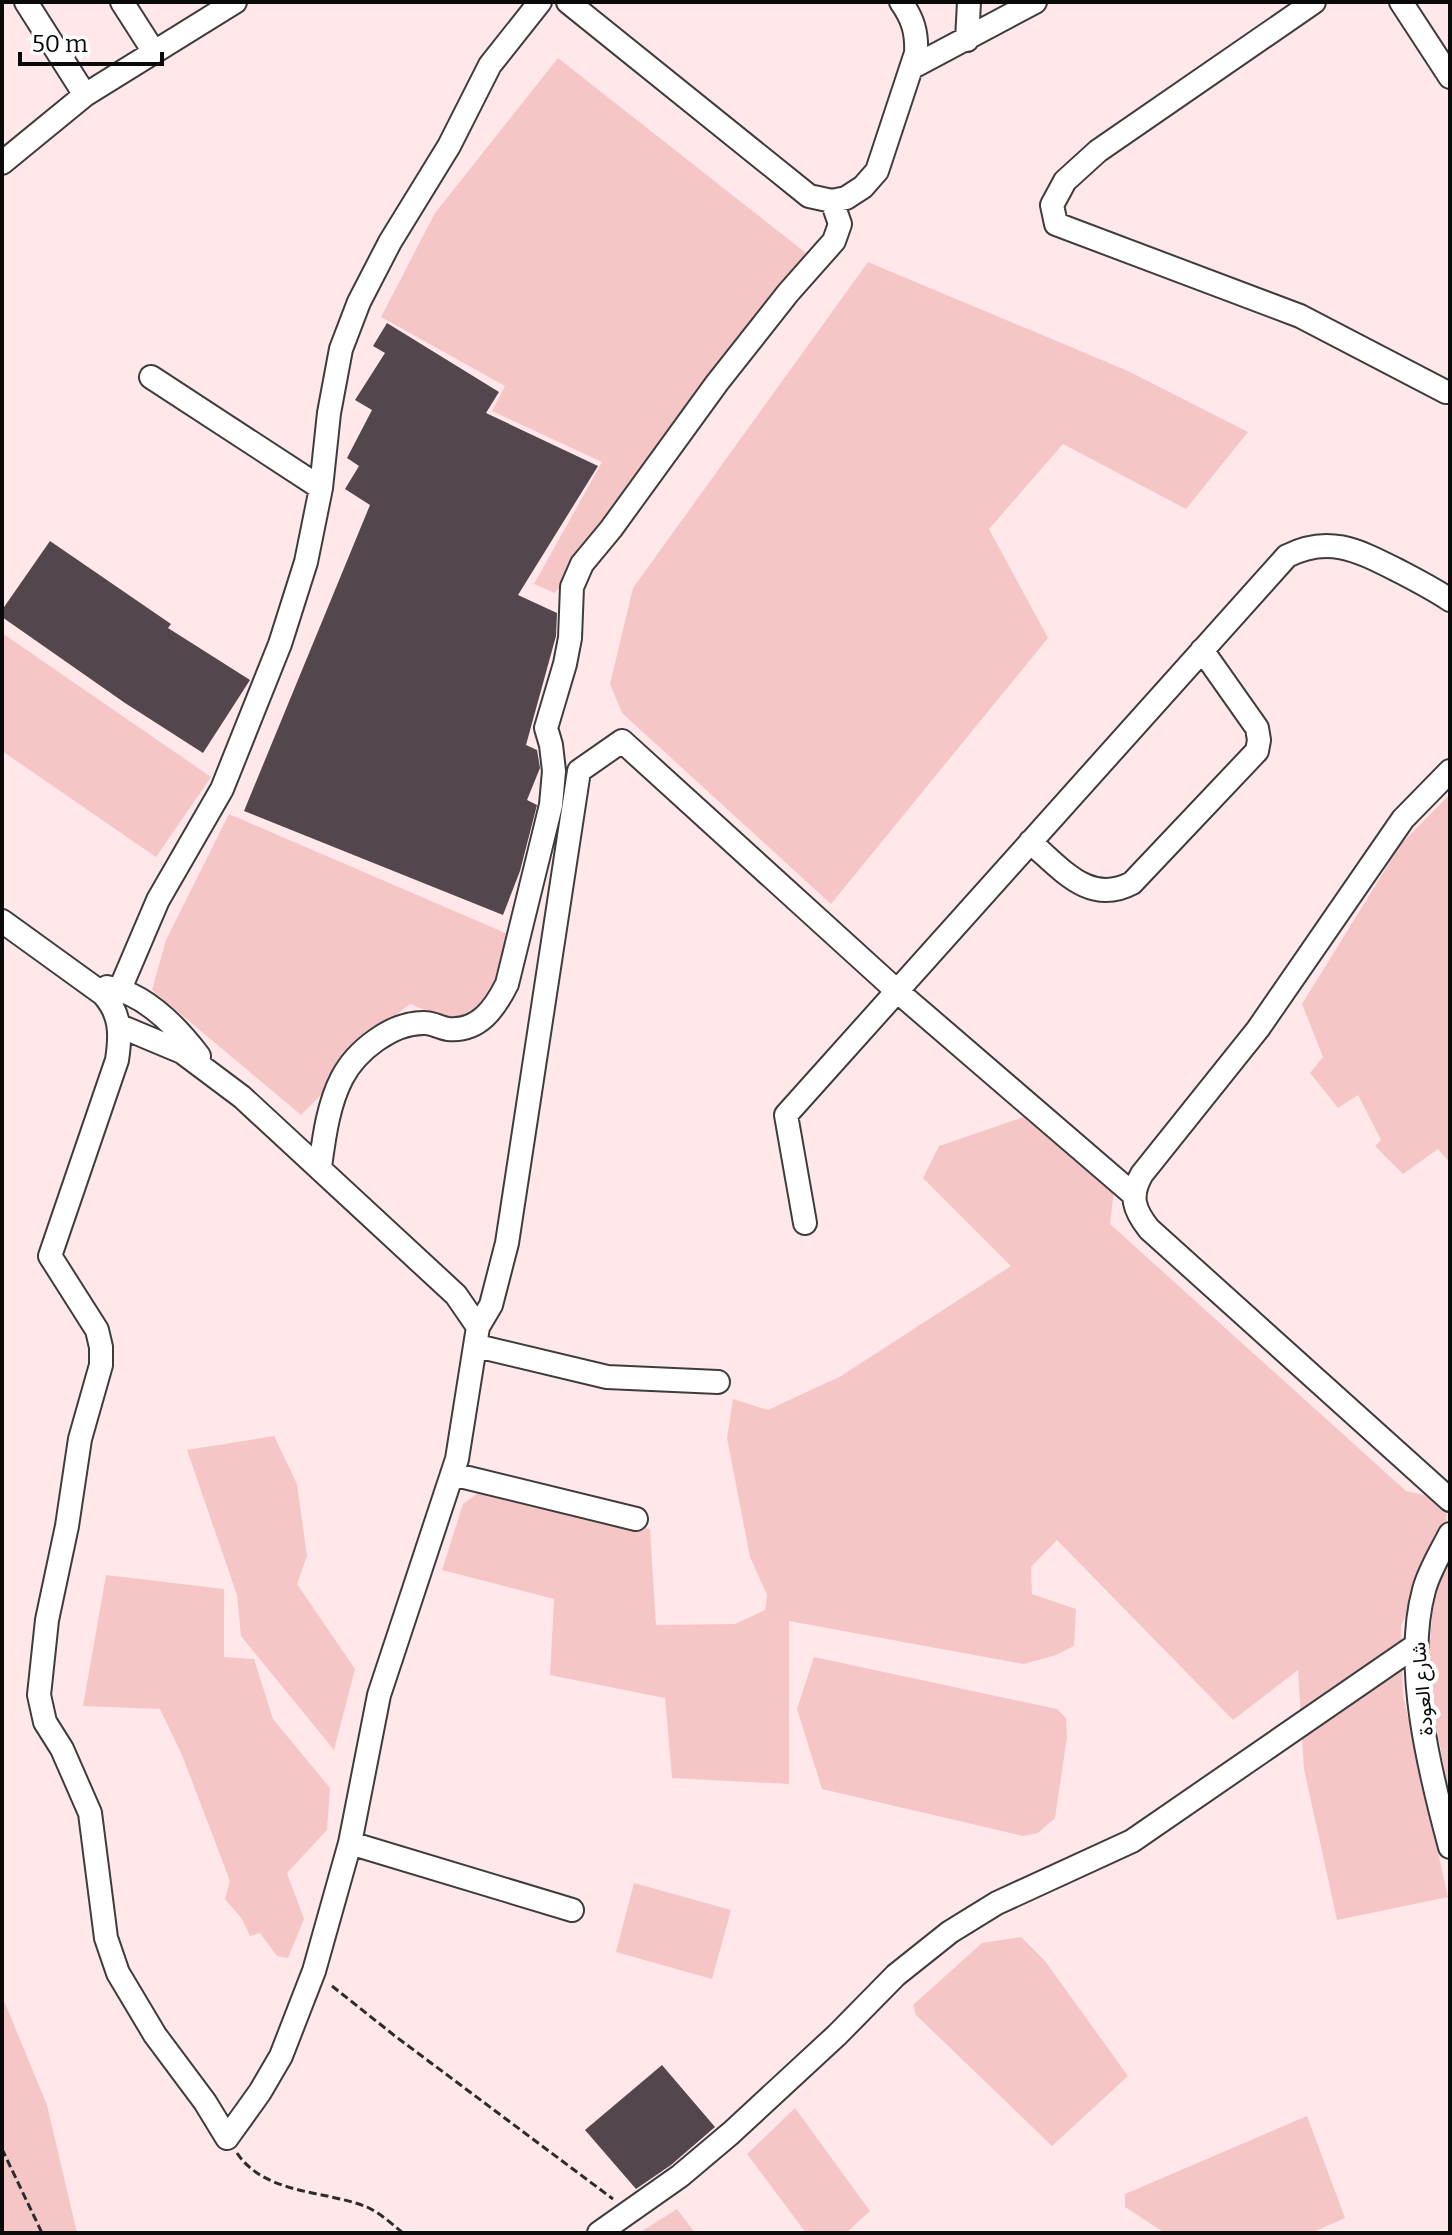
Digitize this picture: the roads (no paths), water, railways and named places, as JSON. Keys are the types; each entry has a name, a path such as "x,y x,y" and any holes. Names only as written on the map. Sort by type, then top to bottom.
{"street":[{"path":"26,2 85,95"},
{"path":"122,2 154,52"},
{"path":"2,163 85,95 235,2"},
{"path":"120,989 158,900 222,789 280,644 306,562 321,488 329,413 341,349 359,302 390,242 449,146 490,65 540,2"},
{"path":"568,2 809,196 832,201 846,198 863,187 877,171 916,53 917,34 901,2"},
{"path":"967,40 969,2"},
{"path":"911,68 1035,2"},
{"path":"1314,2 1098,151 1065,181 1052,205 1056,224 1300,316 1446,392"},
{"path":"1401,2 1450,77"},
{"path":"320,1167 332,1103 343,1076 377,1039 398,1028 425,1022 449,1029 469,1027 496,1007 507,984 551,805 554,771 546,728 570,638 572,587 582,564 717,383 788,293 834,241 840,224 832,201"},
{"path":"151,377 321,488"},
{"path":"805,1223 786,1115 1287,556 1304,547 1326,545 1355,549 1435,589 1450,600"},
{"path":"1030,842 1088,888 1106,892 1120,889 1132,883 1257,751 1257,728 1202,650"},
{"path":"2,921 93,985 112,1004 120,1026 117,1060 50,1256 97,1330 101,1365 80,1439 67,1526 47,1620 39,1695 45,1722 62,1749 90,1813 106,1938 118,1973 155,2035 205,2102 227,2138 281,2056 314,1971 350,1843 379,1695 452,1474 478,1336 491,1305 507,1243 579,771 622,741 897,991 1134,1195"},
{"path":"1450,771 1403,819 1258,1029 1142,1174 1135,1187 1133,1201 1138,1215 1149,1229 1450,1500"},
{"path":"93,985 120,989 145,1002 192,1046 212,1073"},
{"path":"120,1026 182,1052 212,1073 320,1167 456,1295 478,1336 607,1377 718,1382"},
{"path":"452,1474 636,1519"},
{"name":"شارع العودة","path":"1450,1534 1424,1590 1415,1646 1428,1766 1450,1847"},
{"path":"599,2233 680,2176 731,2133 837,2035 896,1975 950,1932 997,1903 1132,1841 1415,1646"},
{"path":"350,1843 572,1910"}]}
